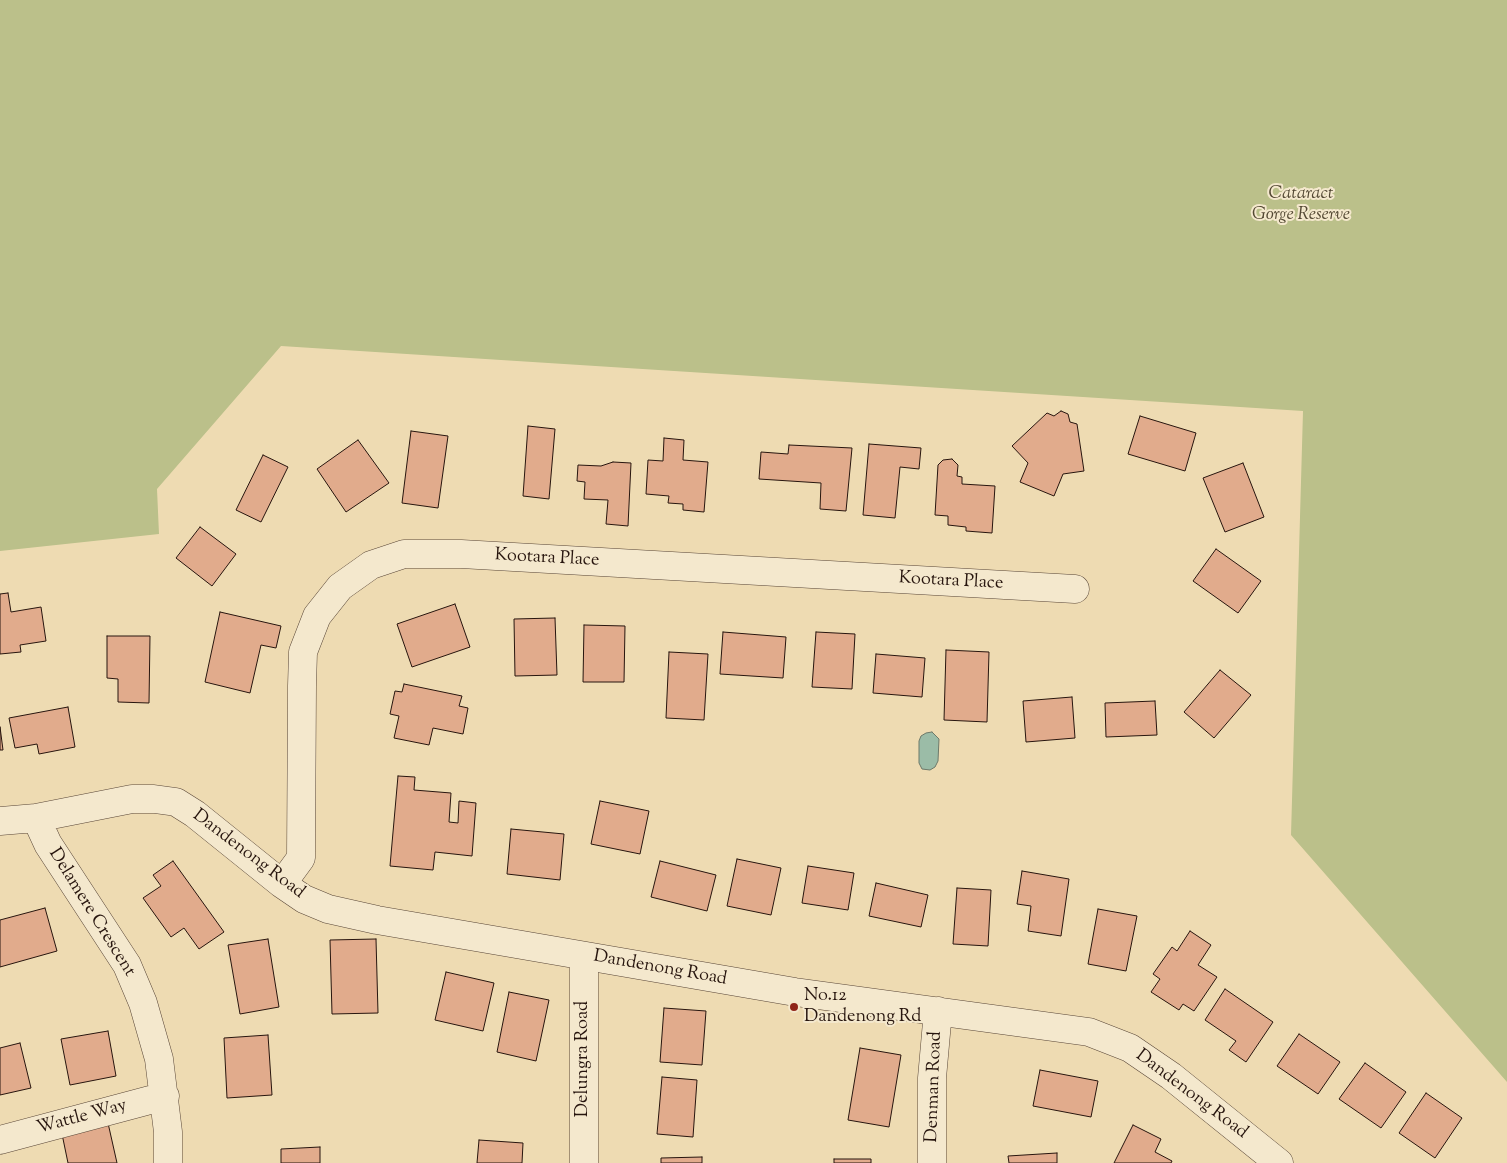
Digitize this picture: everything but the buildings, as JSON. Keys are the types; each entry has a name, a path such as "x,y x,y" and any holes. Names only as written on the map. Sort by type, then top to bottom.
{"street":[{"name":"Kootara Place","path":"282,884 301,858 302,686 304,652 317,616 340,587 372,565 404,554 462,554 1075,589"},
{"name":"Dandenong Road","path":"36,818 132,799 176,802 195,814 282,884 304,899 328,909 377,920 796,992 1089,1032 1130,1048 1171,1076 1279,1163"},
{"path":"0,821 36,818"},
{"name":"Delamere Crescent","path":"36,818 48,844 127,965 143,1003 159,1059 168,1132 168,1163"},
{"name":"Delungra Road","path":"584,956 584,1163"},
{"name":"Denman Road","path":"932,1163 932,1078 938,1011"},
{"name":"Wattle Way","path":"0,1140 164,1096"}],"green space":[{"name":"Cataract Gorge Reserve","path":"0,0 1507,0 1507,1082 1291,835 1303,411 281,346 157,489 159,534 0,551"}],"shaded area":[{"path":"932,732 939,739 938,761 935,767 930,770 922,769 919,763 919,741 921,736"}],"place":[{"name":"No.12 Dandenong Rd","path":"794,1007"}]}
